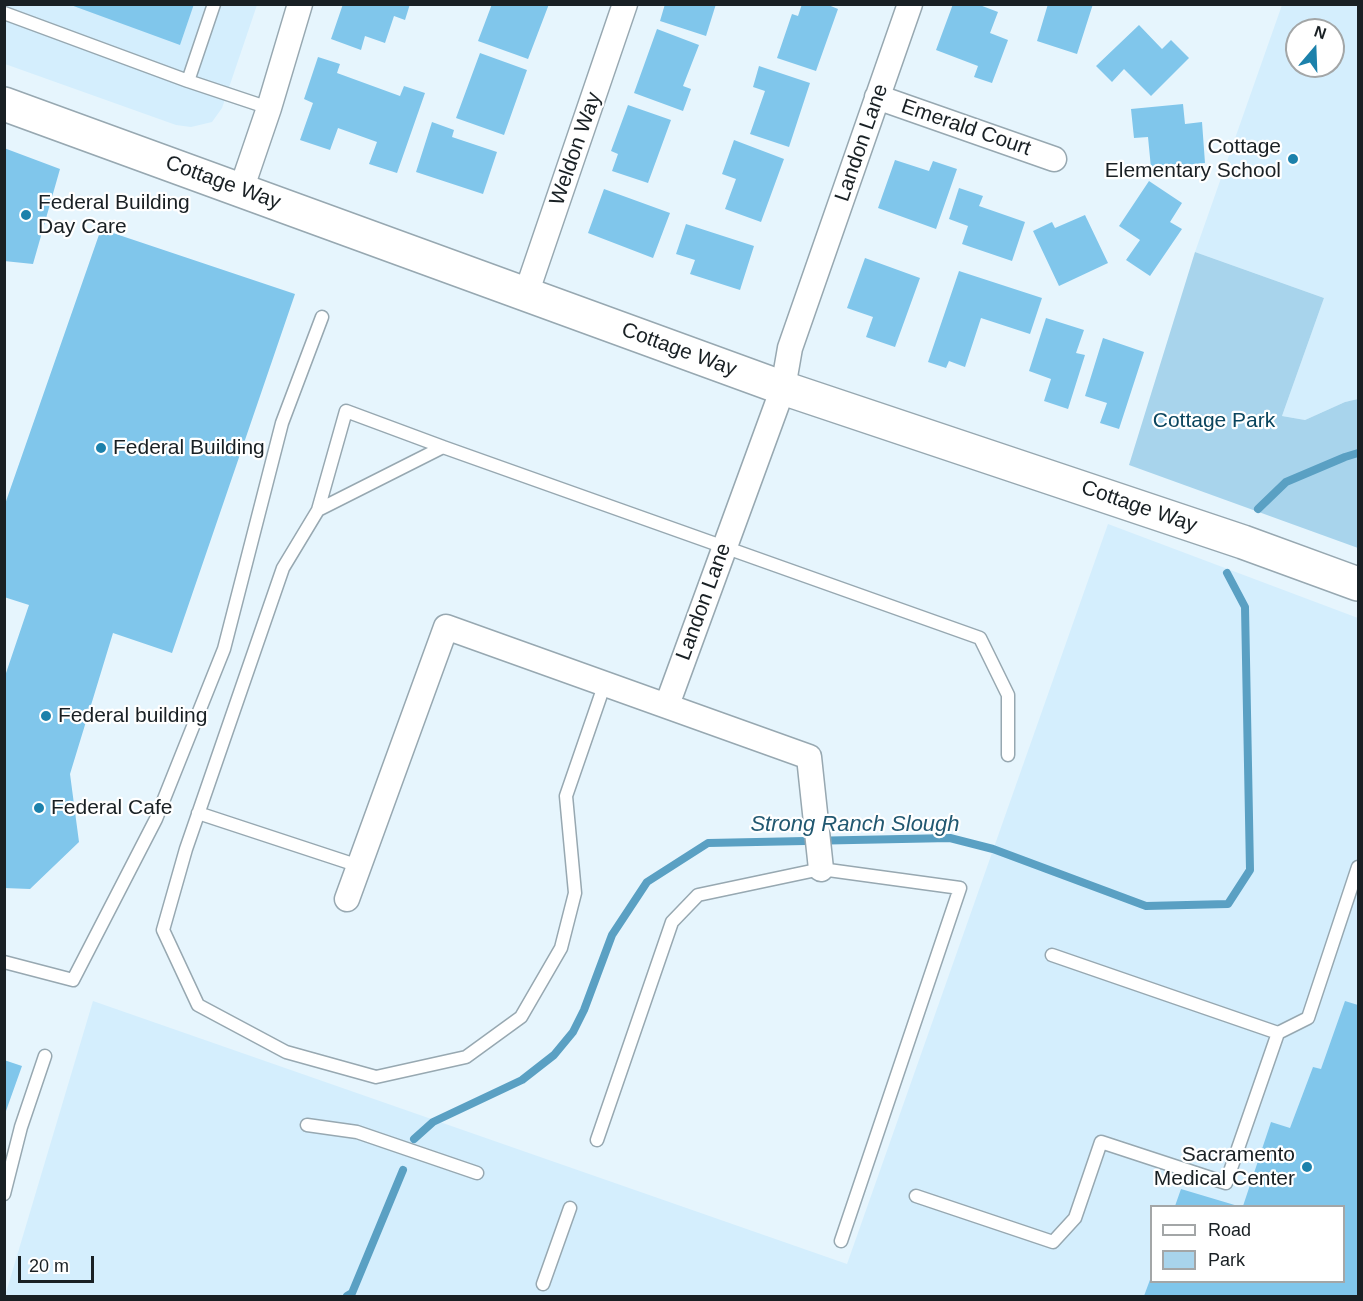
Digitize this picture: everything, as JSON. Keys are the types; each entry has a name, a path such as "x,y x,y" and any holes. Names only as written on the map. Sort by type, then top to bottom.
{"street":[{"path":"241,190 269,108 300,4"},
{"name":"Weldon Way","path":"526,294 625,4"},
{"name":"Landon Lane","path":"667,705 783,388 790,348 910,4"},
{"name":"Emerald Court","path":"878,97 1054,159"},
{"name":"Cottage Way","path":"4,104 783,388 1243,542 1359,584"},
{"path":"347,899 446,627 809,757 821,863"}],"lane":[{"path":"22,4 11,15 188,81 269,108"},
{"path":"188,81 214,4"},
{"path":"4,962 73,980 156,819 224,649 282,423 321,317"},
{"path":"605,683 566,796 575,893 561,948 521,1017 466,1057 376,1077 286,1052 198,1005 163,930 186,849 283,568 318,510 346,411 980,638 1008,695 1008,755"},
{"path":"318,510 443,447"},
{"path":"198,813 359,866"},
{"path":"597,1140 672,922 699,895 821,863 960,888 841,1241"},
{"path":"916,1196 1053,1242 1075,1218 1101,1142 1226,1183 1278,1034 1308,1018 1359,867"},
{"path":"1052,955 1278,1034"},
{"path":"4,1194 21,1127 45,1056"},
{"path":"308,1125 357,1132 477,1173"},
{"path":"543,1284 570,1208"}],"shaded area":[{"path":"5,5 257,5 222,108 212,122 191,127 176,125 5,64"},
{"name":"Cottage Elementary School","path":"1282,5 1358,5 1358,399 1345,402 1305,420 1282,416 1324,298 1195,252"},
{"path":"1108,524 1358,618 1358,1296 5,1296 93,1001 847,1264"}],"green space":[{"name":"Cottage Park","path":"1195,252 1324,298 1282,416 1305,420 1345,402 1358,399 1358,548 1129,465"}],"building":[{"path":"68,4 194,4 180,45"},
{"path":"343,4 410,4 405,20 394,16 385,43 365,36 361,50 331,39"},
{"path":"492,4 549,4 528,59 478,41"},
{"path":"665,4 716,4 706,36 660,21"},
{"path":"802,4 826,4 838,9 816,71 777,58 792,14 798,16"},
{"path":"953,4 977,4 998,12 990,33 1008,40 992,83 974,77 978,66 936,50"},
{"path":"1048,4 1093,4 1077,54 1037,41"},
{"path":"1139,25 1162,49 1171,40 1189,58 1151,96 1124,69 1112,82 1096,66"},
{"path":"657,29 699,45 683,86 691,89 683,111 634,93"},
{"path":"480,53 527,70 504,135 456,118"},
{"path":"318,57 340,64 337,73 400,96 404,86 425,93 397,173 369,164 377,142 338,128 330,150 300,140 313,103 304,99"},
{"path":"759,66 810,83 789,147 750,134 765,91 753,87"},
{"path":"1183,104 1185,124 1202,122 1205,163 1151,168 1148,137 1134,138 1131,109"},
{"path":"628,105 671,120 648,183 612,171 618,154 611,151"},
{"path":"432,122 454,130 452,137 497,152 483,194 416,172"},
{"path":"734,140 784,159 761,222 725,209 736,179 722,174"},
{"name":"Federal Building Day Care","path":"4,148 60,169 33,264 4,261"},
{"path":"895,160 929,171 933,161 957,169 936,229 878,208"},
{"path":"1149,181 1182,203 1170,222 1182,229 1150,276 1126,260 1140,240 1119,226"},
{"path":"959,188 983,196 979,206 1025,222 1012,261 962,244 968,226 949,219"},
{"path":"604,189 670,213 653,258 588,233"},
{"path":"1085,215 1108,263 1059,286 1033,231 1052,222 1055,228"},
{"path":"686,224 754,246 740,290 690,274 695,260 676,254"},
{"path":"101,229 295,294 172,653 113,633 70,774 79,842 30,889 4,888 4,679 29,605 4,597 4,507"},
{"path":"865,258 920,278 895,347 866,337 873,317 847,308"},
{"path":"959,271 1042,298 1030,334 981,318 965,367 949,361 946,368 928,362"},
{"path":"1046,318 1084,330 1076,353 1085,355 1068,409 1044,401 1051,379 1029,371"},
{"path":"1103,338 1144,352 1119,429 1100,423 1107,403 1085,396"},
{"name":"Sacramento Medical Center","path":"1345,1001 1358,1005 1358,1296 1144,1296 1150,1280 1150,1283 1345,1283 1345,1205 1243,1205 1271,1122 1290,1128 1313,1067 1321,1069"},
{"path":"4,1060 22,1066 6,1111 4,1110"},
{"name":"Sacramento Medical Center","path":"1181,1189 1235,1205 1175,1205"}],"waterway":[{"name":"Strong Ranch Slough","path":"1258,509 1286,482 1358,453"},
{"name":"Strong Ranch Slough","path":"414,1139 433,1122 522,1080 554,1055 573,1032 584,1010 612,935 647,882 708,843 950,838 993,849 1146,906 1228,904 1250,870 1245,607 1227,573"},
{"name":"Strong Ranch Slough","path":"347,1296 352,1293 403,1170"}],"place":[{"name":"Cottage Elementary School","path":"1293,159"},
{"name":"Federal Building Day Care","path":"26,215"},
{"name":"Federal Building","path":"101,448"},
{"name":"Federal building","path":"46,716"},
{"name":"Federal Cafe","path":"39,808"},
{"name":"Sacramento Medical Center","path":"1307,1167"}]}
